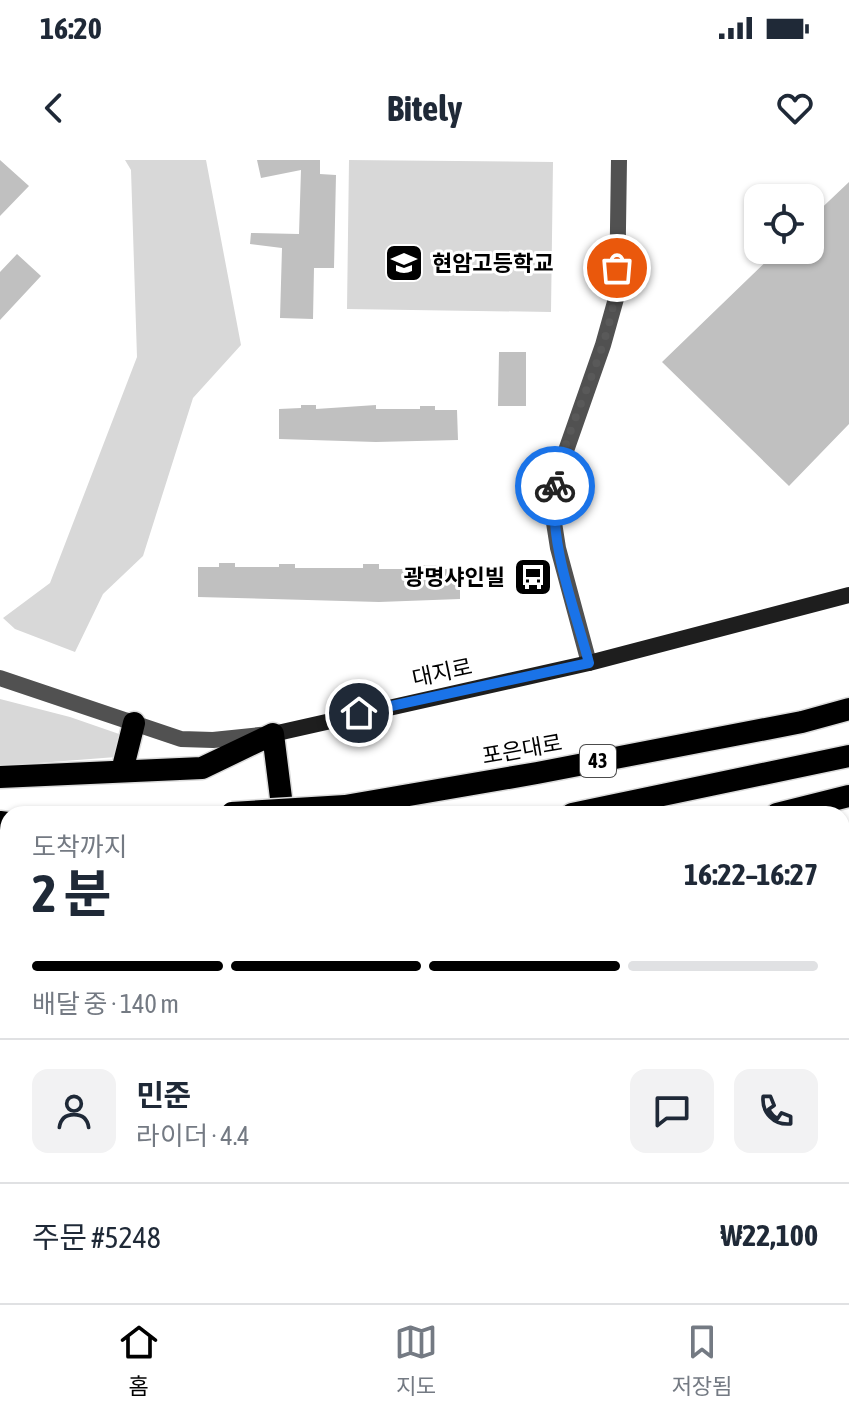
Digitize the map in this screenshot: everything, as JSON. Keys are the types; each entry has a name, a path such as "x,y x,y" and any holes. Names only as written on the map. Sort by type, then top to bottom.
{"highway":[{"name":"포은대로","path":"345,806 802,722 849,709"},
{"path":"122,771 134,723"},
{"path":"0,777 202,768 273,734 282,806"},
{"name":"43","path":"610,806 849,756"},
{"path":"809,806 849,796"}],"main road":[{"name":"대지로","path":"273,734 589,663 849,595"}],"street":[{"path":"589,663 558,548 552,510 555,482 603,345 617,295 619,160"},
{"name":"대지로","path":"0,678 181,739 213,740 273,734"}],"shaded area":[{"path":"125,160 206,160 241,345 193,398 143,556 103,594 75,652 15,629 3,618 50,583 137,357 131,170"},
{"path":"349,160 553,162 551,312 347,309"},
{"path":"0,699 70,717 122,735 116,757 0,766"}],"building":[{"path":"0,160 29,186 0,216"},
{"path":"257,160 320,160 320,174 336,175 334,268 314,268 313,319 280,318 282,248 250,244 251,233 299,234 301,170 261,178"},
{"path":"849,182 849,424 789,486 662,362 764,264 824,264 824,206"},
{"path":"17,254 41,276 0,320 0,272"},
{"path":"499,352 526,352 526,406 498,406"},
{"path":"301,405 316,405 316,409 376,405 376,409 435,406 435,410 457,410 458,440 376,442 279,439 279,409 301,408"},
{"path":"219,563 235,563 235,567 295,564 295,568 363,568 363,564 379,564 379,569 422,569 422,565 438,565 438,569 460,569 460,599 379,602 198,597 198,567 219,567"}],"way so far":[{"path":"555,486 603,345 617,295 617,268"}],"place":[{"name":"현암고등학교","path":"404,263"},
{"name":"광명샤인빌","path":"533,577"}],"route":[{"path":"359,713 589,663 558,548 552,510 555,486"}]}
